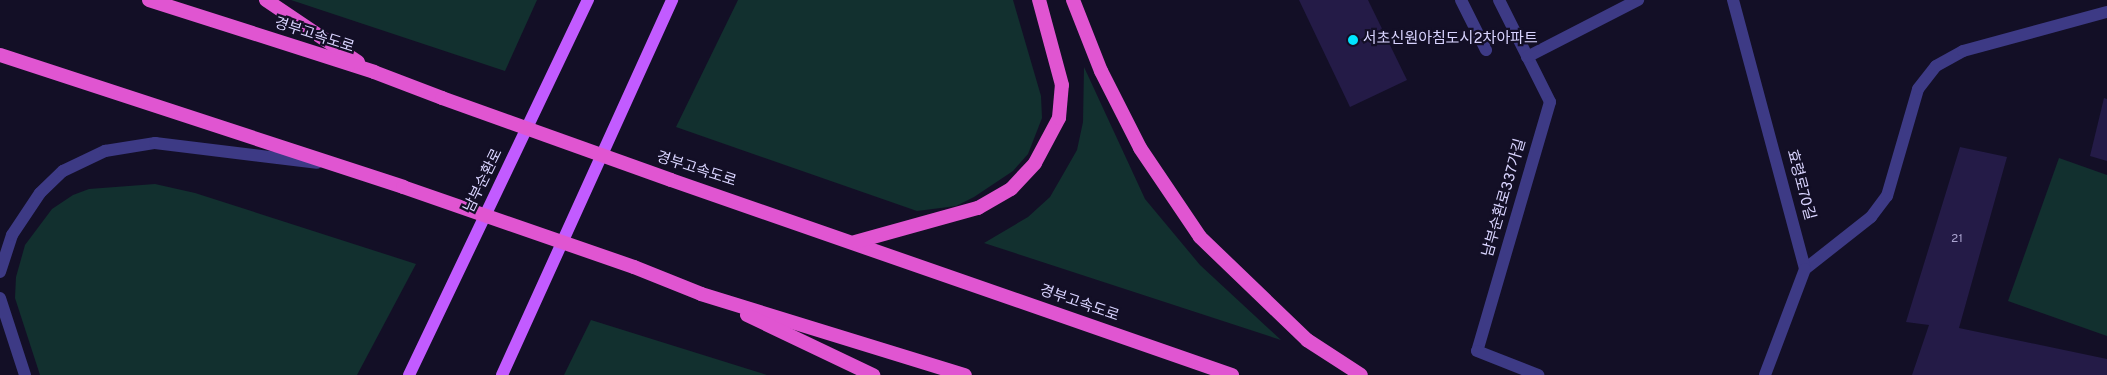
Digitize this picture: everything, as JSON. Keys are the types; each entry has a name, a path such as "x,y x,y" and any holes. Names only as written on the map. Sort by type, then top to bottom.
{"highway":[{"name":"경부고속도로","path":"149,0 374,72 671,180 855,242 1232,375"},
{"path":"266,0 374,72"},
{"path":"855,242 978,208 1011,189 1035,163 1059,118 1062,85 1039,0"},
{"path":"1073,0 1101,71 1140,148 1200,237 1307,340 1361,375"},
{"path":"0,55 342,166 634,267 701,294 873,375"},
{"path":"701,294 965,375"}],"main road":[{"name":"남부순환로","path":"409,375 588,0"},
{"path":"502,375 672,0"}],"street":[{"path":"1461,0 1486,50"},
{"name":"남부순환로337가길","path":"1499,0 1550,102 1477,351 1538,375"},
{"path":"1527,57 1638,0"},
{"name":"효령로70길","path":"1732,0 1805,269"},
{"path":"1765,375 1805,269 1871,217 1887,196 1918,89 1936,66 1963,51 2107,12"},
{"path":"0,272 12,235 40,193 77,163 105,151 137,144 171,144 342,166"},
{"path":"0,298 25,375"}],"green space":[{"path":"291,0 537,0 505,71"},
{"path":"738,0 1013,0 1041,96 1042,118 1028,154 1013,171 974,197 956,206 917,211 676,127"},
{"path":"1084,67 1145,199 1200,265 1281,340 984,243 1028,217 1050,197 1077,150 1083,122"},
{"path":"2059,158 2107,175 2107,336 2008,301"},
{"path":"155,184 195,193 416,264 357,375 40,375 15,298 16,277 25,245 52,209 73,195 89,189"},
{"path":"591,320 767,375 564,375"}],"building":[{"name":"서초신원아침도시2차아파트","path":"1299,0 1368,0 1407,80 1350,107"},
{"path":"2104,98 2107,99 2107,161 2090,156"},
{"path":"1960,147 2007,157 1959,328 2107,359 2107,375 1912,375 1929,325 1906,322"}],"place":[{"name":"서초신원아침도시2차아파트","path":"1353,40"}]}
